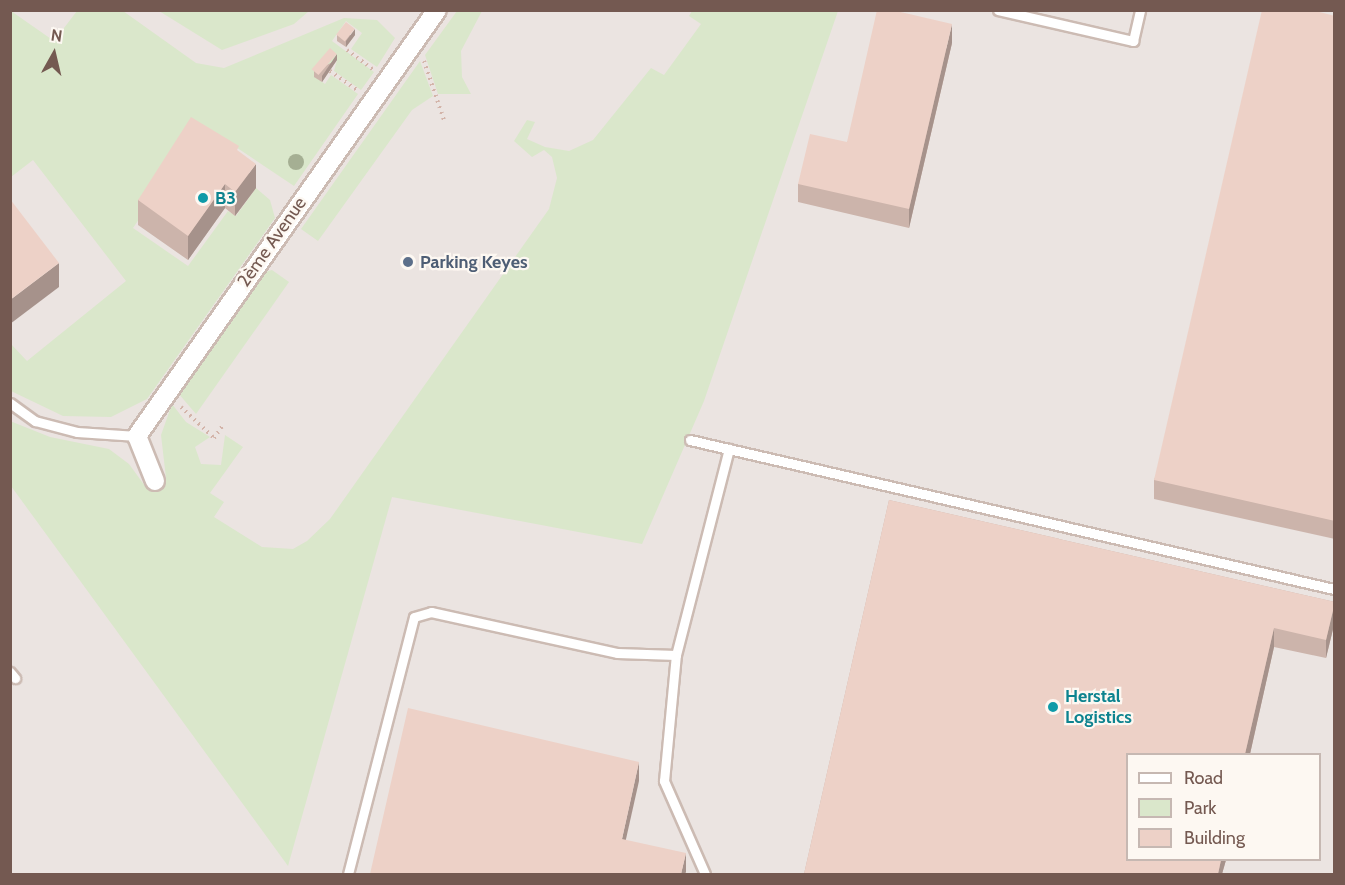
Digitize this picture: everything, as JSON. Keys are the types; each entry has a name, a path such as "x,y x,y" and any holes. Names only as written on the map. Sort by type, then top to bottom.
{"street":[{"name":"2ème Avenue","path":"137,436 167,390 437,10"},
{"path":"137,436 155,481"}],"lane":[{"path":"998,10 1132,41 1140,10"},
{"path":"10,403 35,421 77,432 137,436"},
{"path":"690,440 1335,589"},
{"path":"705,874 664,782 676,655 729,449"},
{"path":"348,874 414,617 431,612 617,653 676,655"}],"path":[{"path":"347,50 377,72"},
{"path":"421,55 445,123"},
{"path":"330,71 362,93"},
{"path":"167,390 214,438 223,425"}],"shaded area":[{"path":"10,11 1334,11 1334,874 11,874"}],"green space":[{"path":"11,11 54,41 77,11 123,11 196,63 224,68 344,18 377,20 395,38 377,67 351,49 362,33 346,21 332,41 374,72 361,90 334,71 337,60 315,77 325,84 331,75 358,94 294,186 203,125 133,228 188,266 228,211 236,216 256,188 270,200 275,218 147,399 111,417 63,416 11,391 11,344 27,361 126,281 33,160 11,177"},
{"path":"159,11 309,11 294,24 222,50"},
{"path":"457,11 482,11 461,51 462,77 471,94 438,94 425,55"},
{"path":"692,11 838,11 704,401 642,544 392,497 288,866 11,486 10,421 50,437 109,449 129,464 145,486 166,478 161,435 172,404 186,422 210,437 195,447 201,464 221,465 225,435 243,447 210,493 224,502 214,517 262,547 293,549 307,541 330,519 549,209 557,178 552,157 544,150 532,157 514,141 527,120 535,122 527,139 545,147 569,151 593,140 651,68 664,75 701,24 689,16"},
{"path":"420,61 433,96 412,110 318,241 301,229"},
{"path":"272,270 289,282 196,414 178,393 265,272"}],"building":[{"path":"877,10 892,10 952,24 909,209 798,184 810,134 847,142"},
{"path":"1262,10 1312,10 1335,16 1335,521 1154,480"},
{"path":"346,22 355,29 345,41 336,35"},
{"path":"330,48 337,54 318,75 312,69"},
{"name":"B3","path":"191,117 239,146 237,150 256,164 235,192 225,184 188,236 138,200"},
{"path":"10,199 59,263 10,300"},
{"name":"Herstal Logistics","path":"889,500 1335,602 1326,640 1274,628 1245,753 1126,753 1126,861 1221,861 1218,874 804,874"},
{"path":"408,708 639,762 622,839 686,853 681,874 370,874"}],"place":[{"name":"B3","path":"203,198"},
{"name":"Parking Keyes","path":"408,262"},
{"name":"Herstal Logistics","path":"1053,707"}]}
